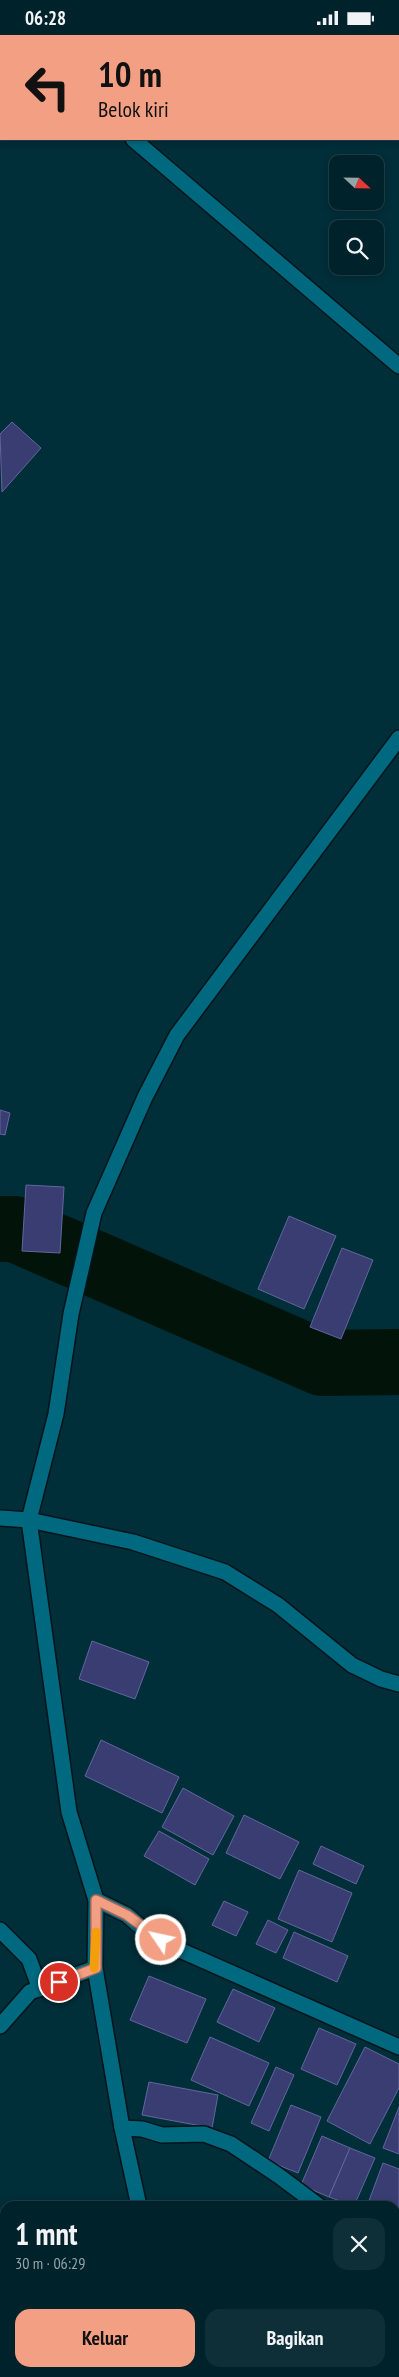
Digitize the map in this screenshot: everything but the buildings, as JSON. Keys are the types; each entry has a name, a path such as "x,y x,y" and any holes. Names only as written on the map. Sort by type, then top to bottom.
{"street":[{"path":"134,140 399,366"},
{"path":"138,2201 122,2128 96,1968 96,1900 69,1812 29,1520 56,1414 71,1314 94,1213 145,1097 177,1035 399,739"},
{"path":"0,1518 29,1520 133,1541 224,1572 278,1605 352,1665 381,1679 399,1684"},
{"path":"96,1900 127,1915 149,1934 172,1947 399,2047"},
{"path":"0,1930 29,1959 40,1989"},
{"path":"3,2017 30,1992 96,1968"},
{"path":"122,2128 142,2129 162,2135 204,2133 231,2144 312,2201"}],"waterway":[{"path":"0,1229 15,1229 322,1363 399,1362"}],"slow traffic":[{"path":"94,1968 96,1968 96,1932"}],"route":[{"path":"59,1982 96,1968 96,1900 127,1915 149,1934 161,1940"}]}
